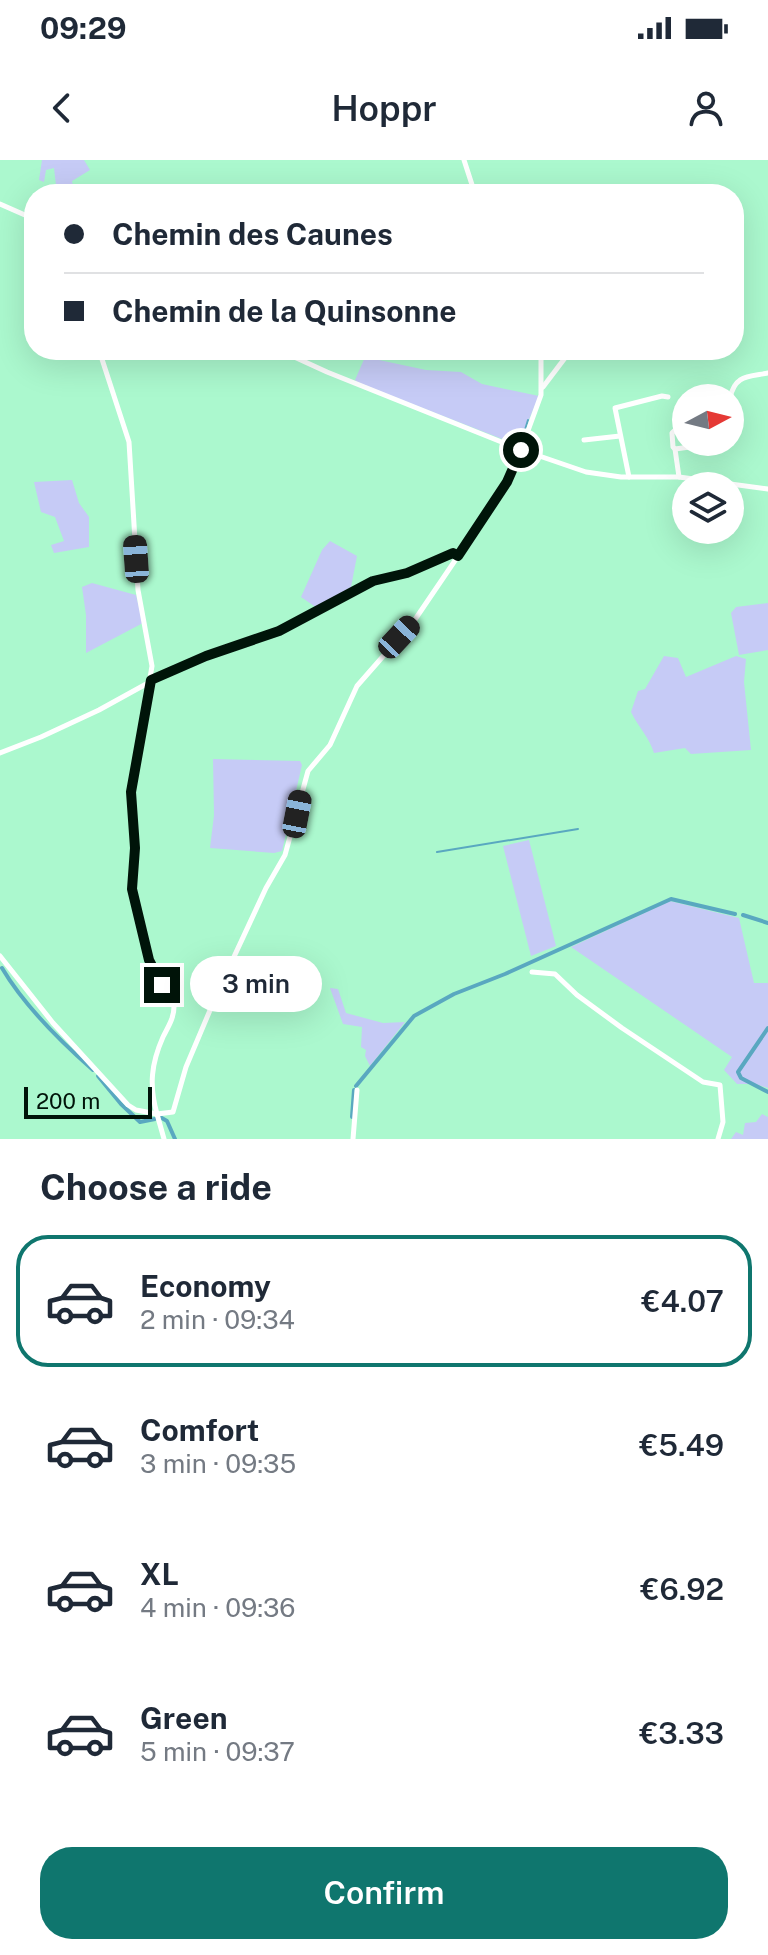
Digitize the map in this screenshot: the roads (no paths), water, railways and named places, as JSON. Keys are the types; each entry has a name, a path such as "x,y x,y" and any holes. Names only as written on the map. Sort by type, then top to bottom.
{"street":[{"path":"464,160 472,184"},
{"path":"0,204 24,215"},
{"path":"102,360 129,442 138,590 152,666 131,792 135,848 132,889 152,969 174,1007 152,1067 153,1101 164,1130 164,1139"},
{"path":"301,360 520,449 586,472 629,477 672,477"},
{"path":"0,956 53,1023 128,1105 136,1110 157,1114 174,1110 184,1072 219,989 266,888 285,855 305,777 330,745 357,686 414,621 507,482 542,388 541,360"},
{"path":"542,388 564,360"},
{"path":"734,384 738,380 768,373"},
{"path":"629,477 615,408 668,397"},
{"path":"584,440 620,436"},
{"path":"744,486 768,489"},
{"path":"0,753 99,710 151,680 206,656 279,631 373,581 398,576 453,553 458,556"},
{"path":"532,972 555,974 577,995 622,1028 703,1082 720,1085 723,1122 718,1139"},
{"path":"353,1139 357,1090"}],"waterway":[{"path":"520,446 528,420"},
{"path":"501,486 518,452"},
{"path":"437,852 578,829"},
{"path":"356,1086 414,1016 454,994 671,899 735,914"},
{"path":"743,915 768,923"},
{"path":"2,968 44,1023 93,1070"},
{"path":"768,1028 738,1072 741,1078 768,1092"},
{"path":"98,1076 140,1122 155,1119"},
{"path":"352,1117 354,1090"},
{"path":"160,1117 167,1121 175,1139"}]}
